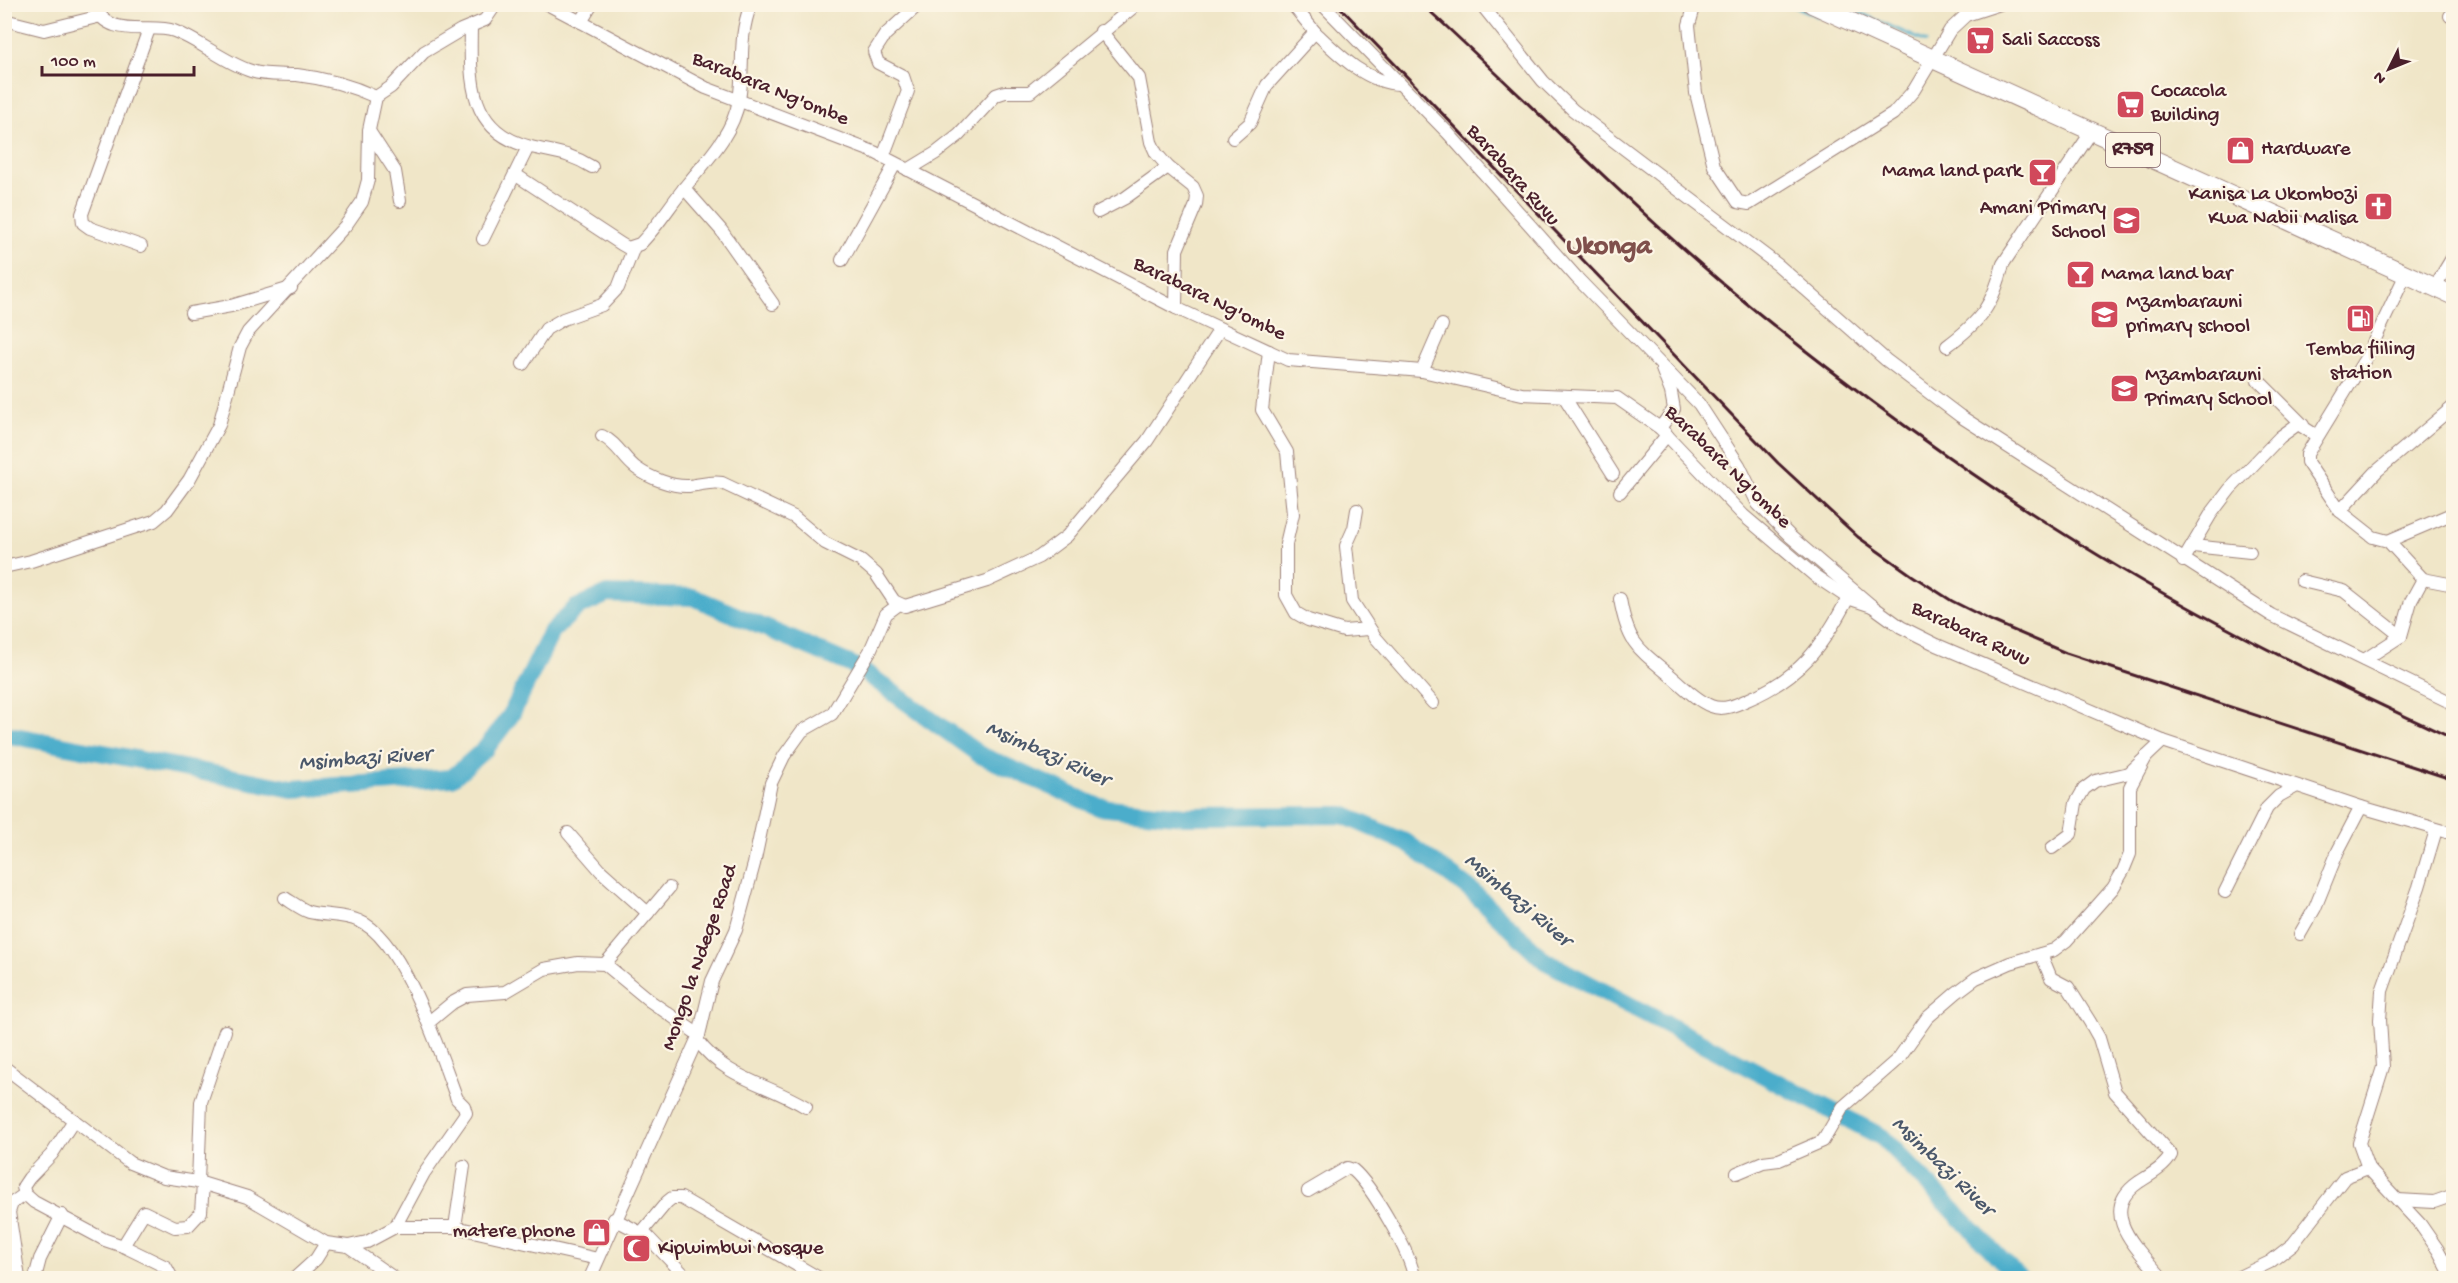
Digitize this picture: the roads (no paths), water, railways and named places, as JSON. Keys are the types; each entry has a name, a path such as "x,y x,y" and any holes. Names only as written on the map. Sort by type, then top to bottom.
{"main road":[{"name":"R759","path":"1812,4 2454,297"}],"street":[{"path":"93,4 101,16 126,28 149,29 157,26 173,30 254,72 327,81 376,97"},
{"path":"4,567 31,561 154,521 167,510 189,480 219,424 240,347 248,332 291,288 346,225 362,202 368,180 369,130 376,97 391,87 424,52 461,30 485,20 496,4"},
{"name":"Barabara Ng'ombe","path":"547,4 706,88 883,157 1176,308 1288,360 1422,371 1522,394 1565,398 1617,398 1664,432 1743,515 1815,576 1848,598 1872,606"},
{"path":"581,22 592,4"},
{"path":"523,364 546,329 563,319 602,305 618,288 634,247 655,229 684,188 705,165 727,131 739,100 740,53 744,24 751,4"},
{"path":"883,157 907,96 908,86 903,76 878,63 874,52 885,35 919,4"},
{"path":"908,170 936,153 958,135 996,95 1005,92 1030,92 1101,31 1137,4"},
{"path":"1292,4 1315,32 1342,57 1364,72 1390,84 1400,84"},
{"name":"Barabara Ruvu","path":"1322,4 1400,84 1576,278 1699,404 1718,430 1758,504 1872,606 1900,627 1937,645 2163,741 2361,807 2454,834"},
{"path":"1481,4 1543,81 1573,110 1778,265 1886,360 1960,416 2183,561 2271,615 2454,704"},
{"path":"1695,4 1689,25 1696,93 1713,166 1738,202 1749,204 1893,114 1904,103 1950,30 1966,15 2000,4"},
{"path":"4,20 44,30 101,16"},
{"path":"471,27 473,89 481,114 495,130 528,147 573,155 592,167"},
{"path":"141,246 90,228 83,223 82,214 149,29"},
{"path":"1101,31 1139,78 1151,142 1168,167 1193,187 1197,196 1196,206 1177,250 1176,308"},
{"path":"1233,138 1250,123 1268,85 1315,32"},
{"path":"369,130 395,171 400,201"},
{"path":"1947,346 1976,325 1997,290 2003,264 2092,131"},
{"path":"483,239 528,147"},
{"path":"842,260 895,164"},
{"path":"1098,212 1125,198 1168,167"},
{"path":"516,175 589,225 628,248 634,247"},
{"path":"684,188 721,230 773,304"},
{"path":"2434,288 2454,255"},
{"path":"2405,276 2367,356 2307,454 2307,462 2340,511 2373,537 2388,541 2423,579 2454,585"},
{"path":"191,313 231,306 291,288"},
{"path":"1422,371 1442,325"},
{"path":"602,436 611,440 636,468 652,477 668,483 688,486 710,481 722,483 794,517 825,543 869,568 898,605 915,604 987,581 1039,557 1067,537 1147,441 1220,329"},
{"path":"1269,351 1262,410 1287,452 1293,514 1287,544 1286,595 1296,613 1313,622 1344,631 1369,629"},
{"path":"1620,492 1664,432 1674,409 1671,392 1659,361"},
{"path":"2258,380 2317,436"},
{"path":"1565,398 1613,474"},
{"path":"2340,511 2377,471 2454,405"},
{"path":"2183,561 2211,514 2255,462 2294,426 2303,425"},
{"path":"1357,510 1354,528 1346,546 1352,601 1369,629 1433,702"},
{"path":"2388,541 2454,513"},
{"path":"2193,546 2250,552"},
{"path":"2364,660 2401,636 2411,601 2423,579"},
{"path":"2302,581 2344,591 2401,636"},
{"path":"1620,598 1627,630 1640,652 1699,699 1713,707 1729,707 1760,695 1795,673 1829,634 1848,598"},
{"name":"Mongo la Ndege Road","path":"590,1278 614,1219 698,1037 712,981 736,930 754,864 771,783 784,756 802,731 832,714 870,651 886,614 898,605"},
{"path":"2052,848 2071,834 2076,802 2084,789 2095,781 2129,773 2163,741"},
{"path":"1737,1173 1763,1162 1779,1160 1823,1142 1843,1107 1898,1059 1927,1018 1956,993 1976,978 2054,950 2066,941 2113,888 2124,871 2130,854 2130,788 2146,757"},
{"path":"2225,892 2266,808 2278,796 2297,786"},
{"path":"2300,933 2315,908 2338,851 2361,807"},
{"path":"2436,830 2419,887 2382,990 2380,1020 2383,1067 2360,1143 2368,1168 2426,1233 2453,1278"},
{"path":"568,832 601,871 648,913"},
{"path":"604,964 669,888"},
{"path":"285,898 309,912 352,919 366,924 395,958 429,1022 454,1092 466,1113 424,1173 395,1227"},
{"path":"2041,954 2051,978 2068,987 2099,1038 2115,1092 2171,1155 2168,1162 2123,1196 2119,1206 2119,1217 2124,1228 2162,1278"},
{"path":"429,1022 452,1003 467,995 505,992 544,969 578,963 604,964 698,1037 708,1055 728,1071 785,1095 806,1107"},
{"path":"123,1246 144,1212 175,1227 188,1226 201,1212 201,1102 208,1074 225,1031"},
{"path":"4,1067 130,1163 164,1177 201,1183 247,1197 326,1243 348,1246 367,1242 395,1227 455,1227 598,1259"},
{"path":"74,1120 52,1154 28,1178 23,1187 25,1194 34,1202 105,1240 166,1267 172,1278"},
{"path":"455,1227 464,1166"},
{"path":"1308,1191 1347,1168 1353,1170 1397,1232 1414,1278"},
{"path":"2237,1278 2270,1262 2293,1244 2345,1177 2368,1168"},
{"path":"19,1278 9,1212 12,1203 25,1194"},
{"path":"2398,1200 2434,1202 2454,1195"},
{"path":"642,1232 672,1198 681,1198 819,1278"},
{"path":"35,1278 40,1259 62,1215"},
{"path":"614,1219 642,1232 687,1278"},
{"path":"296,1278 316,1259 326,1243"},
{"path":"348,1246 394,1278"}],"waterway":[{"path":"1789,4 1818,16"},
{"path":"1840,4 1926,42"},
{"name":"Msimbazi River","path":"4,734 293,789 452,778 486,748 511,715 552,631 576,608 607,594 693,597 859,668 980,755 1099,807 1185,816 1343,815 1407,843 1473,892 1545,961 1882,1137 2019,1278"}],"railway":[{"path":"1337,4 1778,463 1858,537 1913,576 1952,601 2066,653 2454,780"},
{"path":"1422,4 1713,275 1801,347 1935,448 2075,541 2204,616 2286,659 2454,739"}],"place":[{"name":"Sali Saccoss","path":"1981,41"},
{"name":"Cocacola Building","path":"2130,104"},
{"name":"Hardware","path":"2240,150"},
{"name":"Mama land park","path":"2043,172"},
{"name":"Kanisa La Ukombozi Kwa Nabii Malisa","path":"2379,207"},
{"name":"Amani Primary School","path":"2127,221"},
{"name":"Mama land bar","path":"2080,275"},
{"name":"Mzambarauni primary school","path":"2105,315"},
{"name":"Temba fiiling station","path":"2361,319"},
{"name":"Mzambarauni Primary School","path":"2124,388"},
{"name":"matere phone","path":"596,1232"},
{"name":"Kipwimbwi Mosque","path":"637,1249"}],"district":[{"name":"Ukonga","path":"1609,248"}]}
